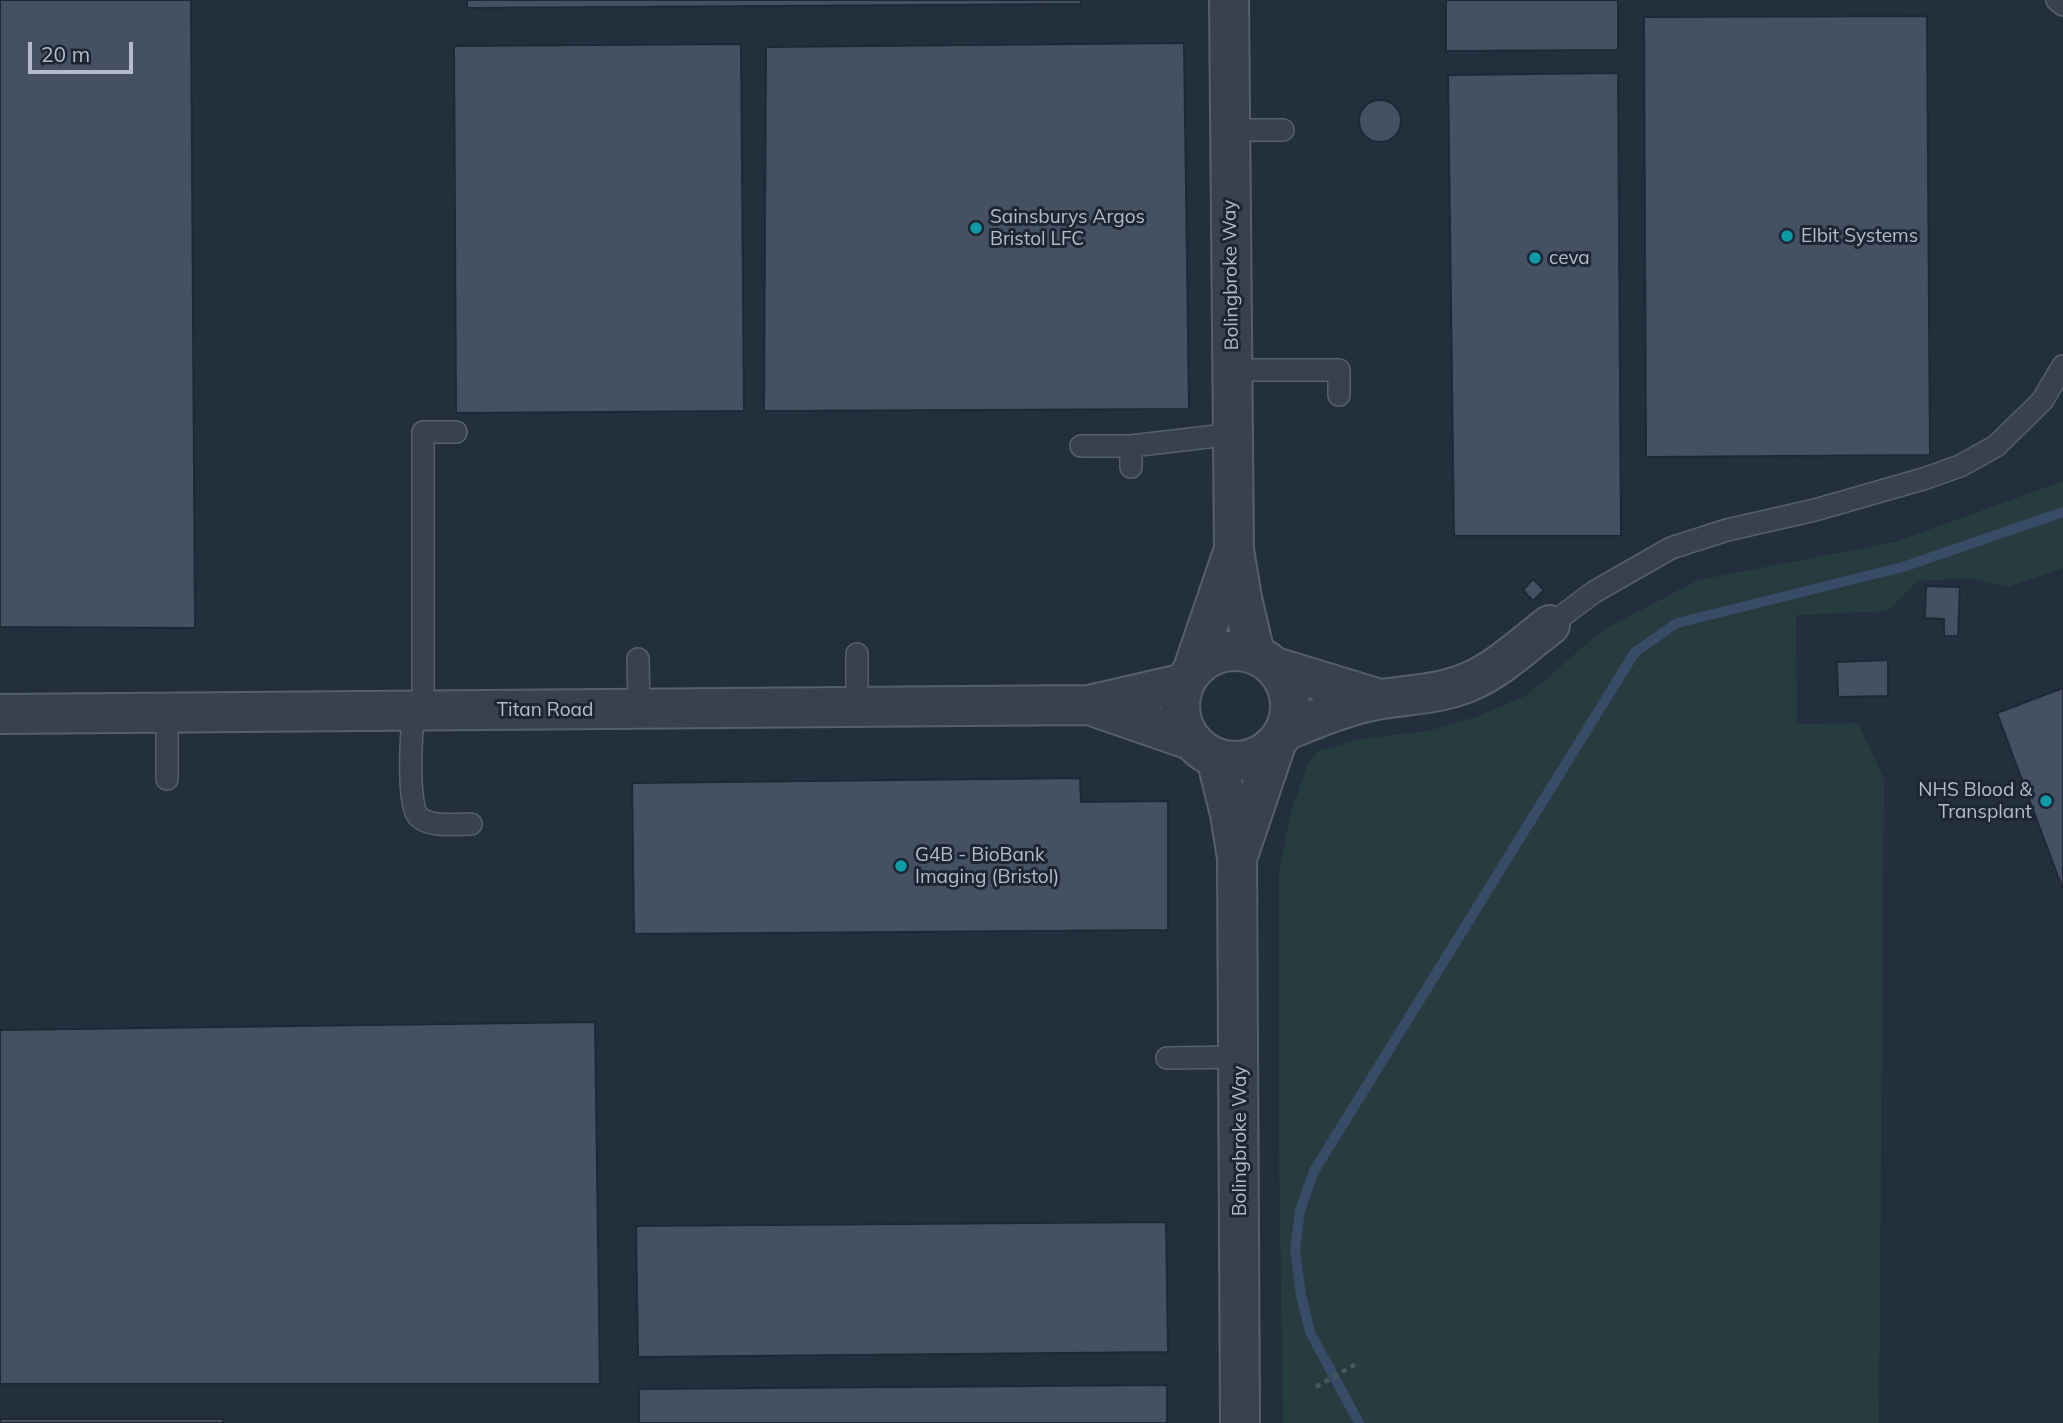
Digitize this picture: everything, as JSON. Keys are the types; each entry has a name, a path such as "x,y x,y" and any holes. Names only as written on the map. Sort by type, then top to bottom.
{"street":[{"name":"Bolingbroke Way","path":"1229,0 1234,550 1242,598 1265,661"},
{"name":"Bolingbroke Way","path":"1189,676 1234,550"},
{"path":"1380,699 1265,661 1241,650 1227,650 1204,660 1189,676 1181,695 1180,708 1184,726 1204,749 1229,761 1254,758 1265,752 1280,737 1312,720 1380,699 1448,690 1473,680 1494,668 1550,625"},
{"path":"1265,661 1287,685 1290,700 1290,713 1280,737"},
{"name":"Titan Road","path":"0,713 1089,705 1189,676"},
{"name":"Titan Road","path":"1089,705 1204,749"},
{"name":"Bolingbroke Way","path":"1237,858 1280,737"},
{"name":"Bolingbroke Way","path":"1204,749 1230,814 1237,858 1240,1423"}],"lane":[{"path":"2057,0 2063,5"},
{"path":"1230,130 1283,130"},
{"path":"1550,625 1594,592 1671,548 1727,530 1815,510 1960,466 1996,446 2042,401 2063,366"},
{"path":"1233,370 1339,370 1339,395"},
{"path":"457,432 423,432 423,694 414,711 411,802 418,817 431,823 471,824"},
{"path":"1081,446 1131,457 1233,434"},
{"path":"857,654 857,706"},
{"path":"638,659 639,709"},
{"path":"167,712 167,779"},
{"path":"1167,1058 1240,1057"}],"path":[{"path":"1316,1387 1356,1364"}],"green space":[{"path":"2063,481 2063,568 2008,587 1969,578 1917,581 1887,611 1796,615 1797,724 1858,723 1884,779 1879,1423 1283,1423 1279,871 1292,808 1308,764 1318,751 1362,739 1427,731 1476,717 1527,695 1603,630 1698,580 1895,542"}],"building":[{"path":"0,0 191,0 195,628 0,627"},
{"path":"467,0 1081,0 1081,4 467,8"},
{"path":"1446,0 1618,0 1618,50 1446,51"},
{"name":"Elbit Systems","path":"1927,16 1930,455 1646,457 1644,17"},
{"name":"Sainsburys Argos Bristol LFC","path":"1184,43 1189,409 764,411 766,47"},
{"path":"741,44 744,411 456,413 454,46"},
{"name":"ceva","path":"1618,73 1621,536 1454,536 1448,75"},
{"path":"1380,100 1395,106 1401,121 1395,136 1380,142 1365,136 1359,121 1365,106"},
{"path":"1533,579 1544,590 1533,601 1523,590"},
{"path":"1926,586 1960,587 1958,636 1944,636 1944,619 1925,618"},
{"path":"1888,660 1888,696 1838,697 1837,662"},
{"name":"NHS Blood & Transplant","path":"2063,688 2063,890 1997,713"},
{"name":"G4B - BioBank Imaging (Bristol)","path":"1080,778 1081,802 1168,801 1168,930 634,934 632,783"},
{"path":"595,1022 600,1384 0,1384 0,1030"},
{"path":"1166,1222 1168,1352 638,1357 636,1226"},
{"path":"1167,1385 1167,1423 639,1423 639,1389"},
{"path":"0,1419 223,1419 223,1423 0,1423"}],"waterway":[{"path":"1359,1423 1310,1332 1301,1295 1295,1250 1300,1210 1314,1171 1635,652 1677,623 1903,567 2063,512"}],"place":[{"name":"Sainsburys Argos Bristol LFC","path":"976,228"},
{"name":"Elbit Systems","path":"1787,236"},
{"name":"ceva","path":"1535,258"},
{"name":"NHS Blood & Transplant","path":"2046,801"},
{"name":"G4B - BioBank Imaging (Bristol)","path":"901,866"}]}
